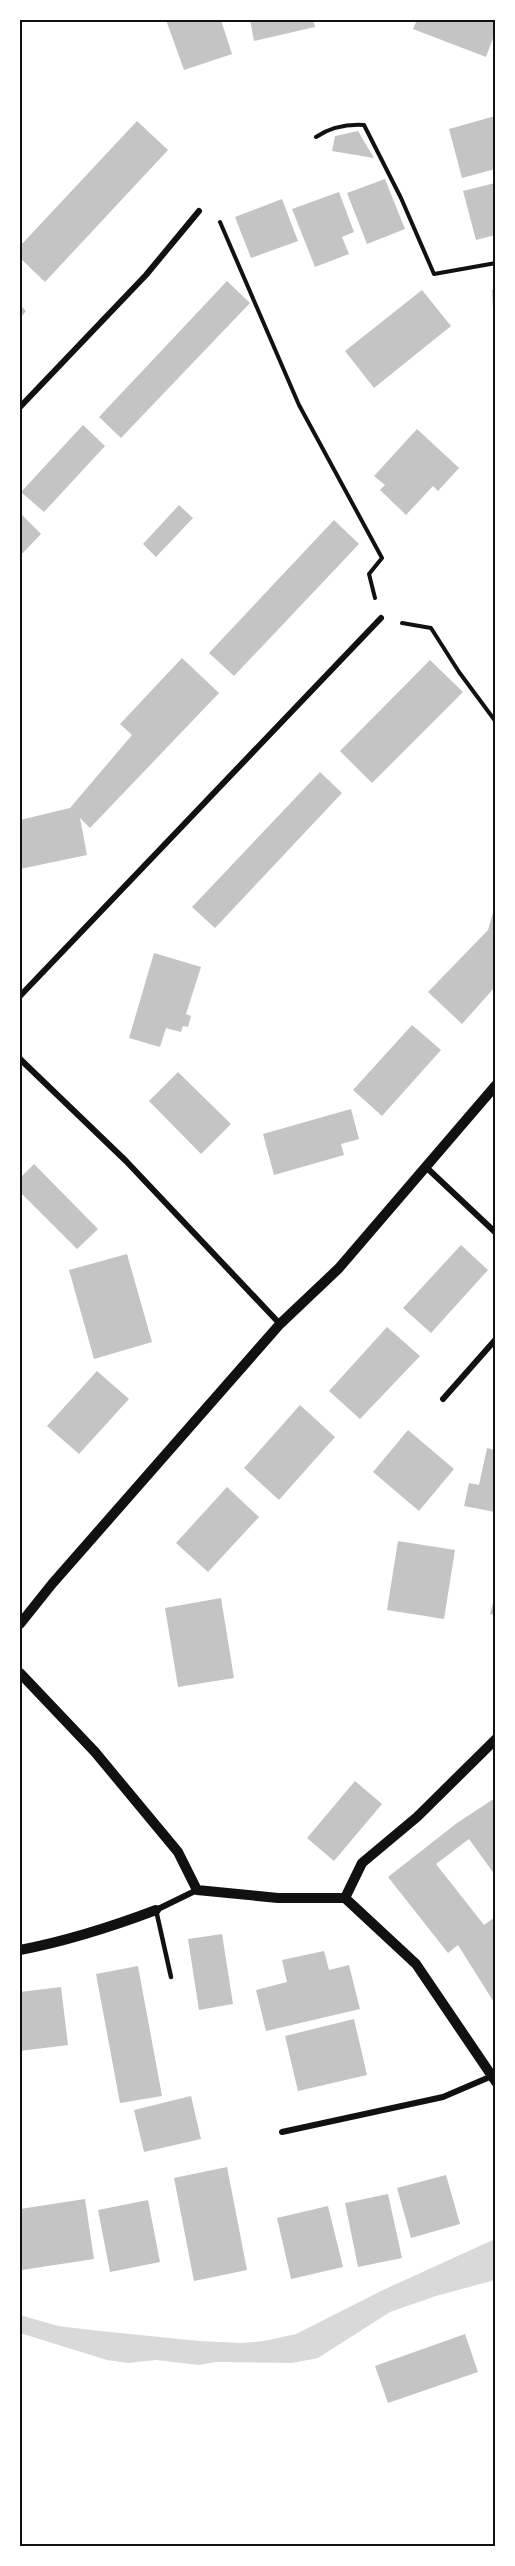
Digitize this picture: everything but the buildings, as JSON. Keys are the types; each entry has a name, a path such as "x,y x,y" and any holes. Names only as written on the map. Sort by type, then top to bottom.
{"street":[{"path":"20,407 146,275 199,211"},
{"path":"20,996 381,618"},
{"path":"20,1059 126,1161 280,1324"},
{"path":"20,1624 52,1584 280,1324 339,1268 427,1168 495,1085"},
{"path":"427,1168 495,1233"},
{"path":"443,1399 495,1340"},
{"path":"20,1673 95,1752 178,1852 197,1890"},
{"path":"345,1898 362,1863 417,1817 495,1738"},
{"path":"20,1950 71,1940 156,1910 197,1890 278,1898 345,1898 416,1965 494,2079 443,2097 282,2132"}],"lane":[{"path":"156,1910 171,1977"}],"path":[{"path":"316,137 328,129 349,124 364,125 434,274 495,263"},
{"path":"219,220 299,405 382,558 369,574 381,618 431,628 495,722"}],"shaded area":[{"path":"495,2239 495,2280 436,2296 390,2312 318,2358 292,2363 216,2362 199,2365 156,2360 128,2363 107,2360 20,2333 20,2315 58,2326 100,2331 199,2341 242,2343 264,2341 296,2334 383,2290"}]}
